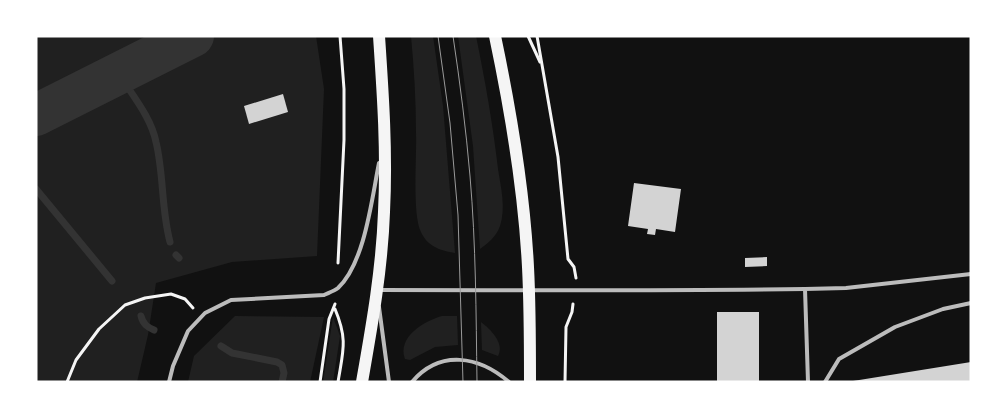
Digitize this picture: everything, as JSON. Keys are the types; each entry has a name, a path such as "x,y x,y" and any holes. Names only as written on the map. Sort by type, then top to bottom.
{"main road":[{"path":"362,382 377,290 384,212 385,134 379,36"},
{"path":"495,36 517,155 526,242 529,289 530,382"}],"lane":[{"path":"169,382 173,366 188,331 205,313 231,300 324,295 337,289 353,266 366,229 385,134"},
{"path":"389,382 377,290 529,289 575,291 846,288 971,274"},
{"path":"805,289 808,382"},
{"path":"825,382 839,359 895,327 943,309 971,303"},
{"path":"412,382 432,365 457,359 471,361 487,367 509,382"}],"path":[{"path":"320,382 330,319 335,309 337,289 344,132 344,89 340,36"},
{"path":"528,36 541,64"},
{"path":"537,36 556,149 568,259 574,267 576,277 572,312 566,327 565,382"},
{"path":"67,382 76,360 99,329 124,305 145,298 171,294 185,299 201,317"},
{"path":"335,309 342,325 345,340 338,382"}],"shaded area":[{"path":"36,36 316,36 324,89 317,256 232,262 156,283 148,335 137,382 36,382"},
{"path":"411,36 433,36 443,106 455,253 440,249 427,241 418,223 415,96"},
{"path":"458,36 476,36 502,198 503,212 500,226 492,239 480,249 473,146"},
{"path":"235,316 324,317 310,382 188,382 194,356"},
{"path":"442,316 457,316 458,345 435,347 410,360 405,359 404,351 408,337 420,326"},
{"path":"333,317 340,336 333,382 323,382"},
{"path":"481,322 492,332 498,341 500,351 498,356 482,350"}],"building":[{"path":"283,94 288,112 249,124 244,106"},
{"path":"634,183 681,189 675,232 656,229 655,235 647,234 648,229 628,226"},
{"path":"767,257 767,266 745,267 745,258"},
{"path":"717,312 759,312 759,382 717,382"},
{"path":"971,362 971,382 853,382 853,381"}],"waterway":[{"path":"36,115 193,36"},
{"path":"119,74 146,115 154,133 159,154 165,217 170,242"},
{"path":"36,189 112,281"},
{"path":"176,255 179,258"},
{"path":"141,316 146,325 154,330"},
{"path":"221,346 232,353 277,362 282,365 284,373 282,382"}],"tram line":[{"path":"438,36 450,123 458,215 463,382"},
{"path":"453,36 465,123 472,202 477,382"}]}
